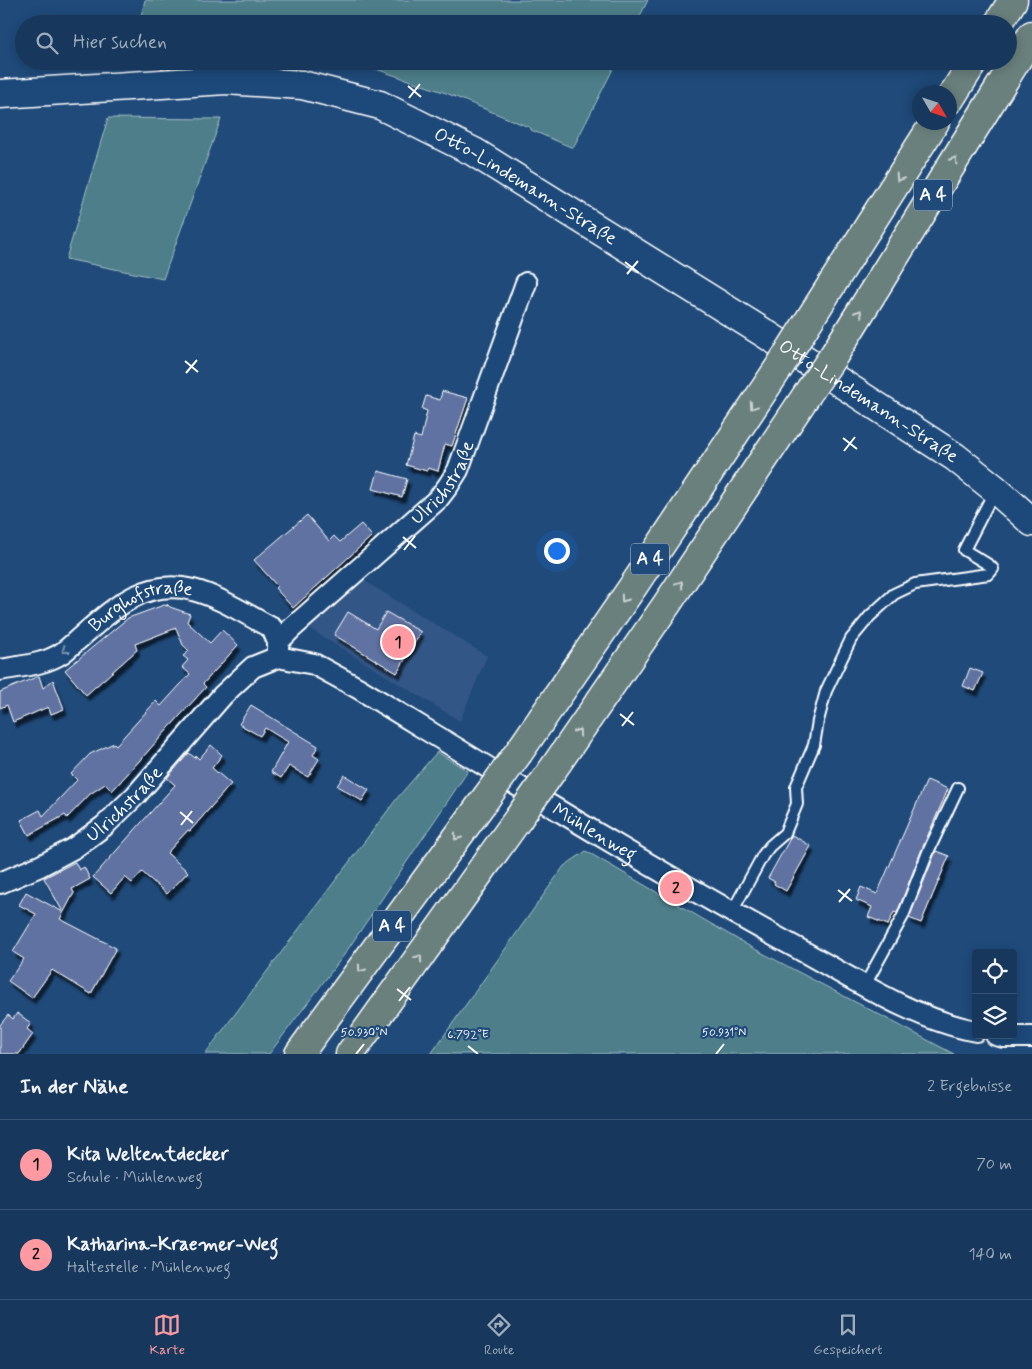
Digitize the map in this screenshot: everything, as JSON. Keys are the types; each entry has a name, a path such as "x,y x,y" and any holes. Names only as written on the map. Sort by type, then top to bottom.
{"highway":[{"path":"1004,15 1013,0"},
{"name":"A 4","path":"1017,58 1032,34"},
{"path":"957,89 968,70"},
{"name":"A 4","path":"350,1054 551,772 667,604 834,355 1010,70"},
{"name":"A 4","path":"299,1054 486,798 634,585 780,366 930,130"}],"street":[{"name":"Otto-Lindemann-Straße","path":"0,94 226,80 302,85 380,105 482,157 761,331 954,457 996,489 1032,522"},
{"name":"Ulrichstraße","path":"278,650 292,628 438,499 448,486 458,470 526,284"},
{"name":"Burghofstraße","path":"0,670 42,662 62,653 117,606 133,596 159,588 195,590 272,628 278,650"},
{"name":"Mühlenweg","path":"223,695 253,667 278,650 314,664 732,912 907,1008 960,1028 972,1030"},
{"name":"Ulrichstraße","path":"1,888 65,853 104,826 136,795 223,695"},
{"path":"1017,1036 1032,1037"}],"lane":[{"path":"732,912 763,854 785,833 797,804 796,787 814,745 826,691 850,639 870,616 894,594 914,584 989,574 993,569 989,565 964,550 996,489"},
{"path":"865,985 903,916 928,852 958,788"}],"shaded area":[{"path":"363,580 487,656 460,721 308,628"}],"green space":[{"path":"145,0 648,0 640,15 141,15"},
{"path":"379,70 612,70 573,148 531,130 531,128 446,93"},
{"path":"108,118 221,119 163,279 66,259"},
{"path":"437,752 468,771 344,955 269,1054 205,1054 398,797"},
{"path":"586,851 749,946 954,1054 431,1054 564,866"}],"building":[{"path":"442,391 468,398 452,446 445,444 438,471 428,468 427,471 406,465 414,436 421,438 427,411 422,409 426,396 440,400"},
{"path":"378,471 407,479 402,497 373,489"},
{"path":"307,515 329,541 334,536 340,542 361,524 372,536 293,608 254,560"},
{"path":"167,604 170,607 190,614 187,622 210,643 222,630 238,645 203,684 206,687 112,791 105,784 90,794 67,818 65,815 29,835 21,820 40,810 43,816 77,780 71,774 90,754 114,743 116,745 156,701 161,706 190,674 182,667 188,660 183,656 189,651 183,645 176,628 135,644 137,650 86,695 65,670 128,618 164,605 168,606"},
{"path":"348,612 376,629 386,612 421,632 397,673 334,635"},
{"path":"970,668 983,673 975,691 963,686"},
{"path":"39,676 43,688 53,680 64,709 51,714 48,707 13,722 7,705 0,708 0,692"},
{"path":"251,705 318,746 313,755 319,759 308,777 289,766 281,778 271,772 288,742 265,728 260,736 239,724"},
{"path":"211,745 222,755 212,768 231,784 190,831 188,830 167,853 188,872 167,894 142,872 132,883 125,877 111,893 93,877 175,785 167,778 189,753 199,759"},
{"path":"344,775 369,790 362,801 337,786"},
{"path":"927,780 948,789 897,913 894,912 888,925 868,917 872,907 856,900 861,887 877,894"},
{"path":"792,835 811,846 786,891 768,878"},
{"path":"936,851 949,856 921,923 909,918"},
{"path":"75,862 79,870 84,867 90,879 72,889 74,893 60,919 116,948 91,994 52,970 32,998 8,981 24,959 13,952 36,914 19,905 26,892 63,912 44,878"},
{"path":"17,1013 31,1023 27,1029 33,1034 19,1054 0,1054 0,1025 8,1015 13,1019"}],"place":[{"name":"Kita Weltentdecker","path":"398,642"},
{"name":"Katharina-Kraemer-Weg","path":"676,888"}]}
